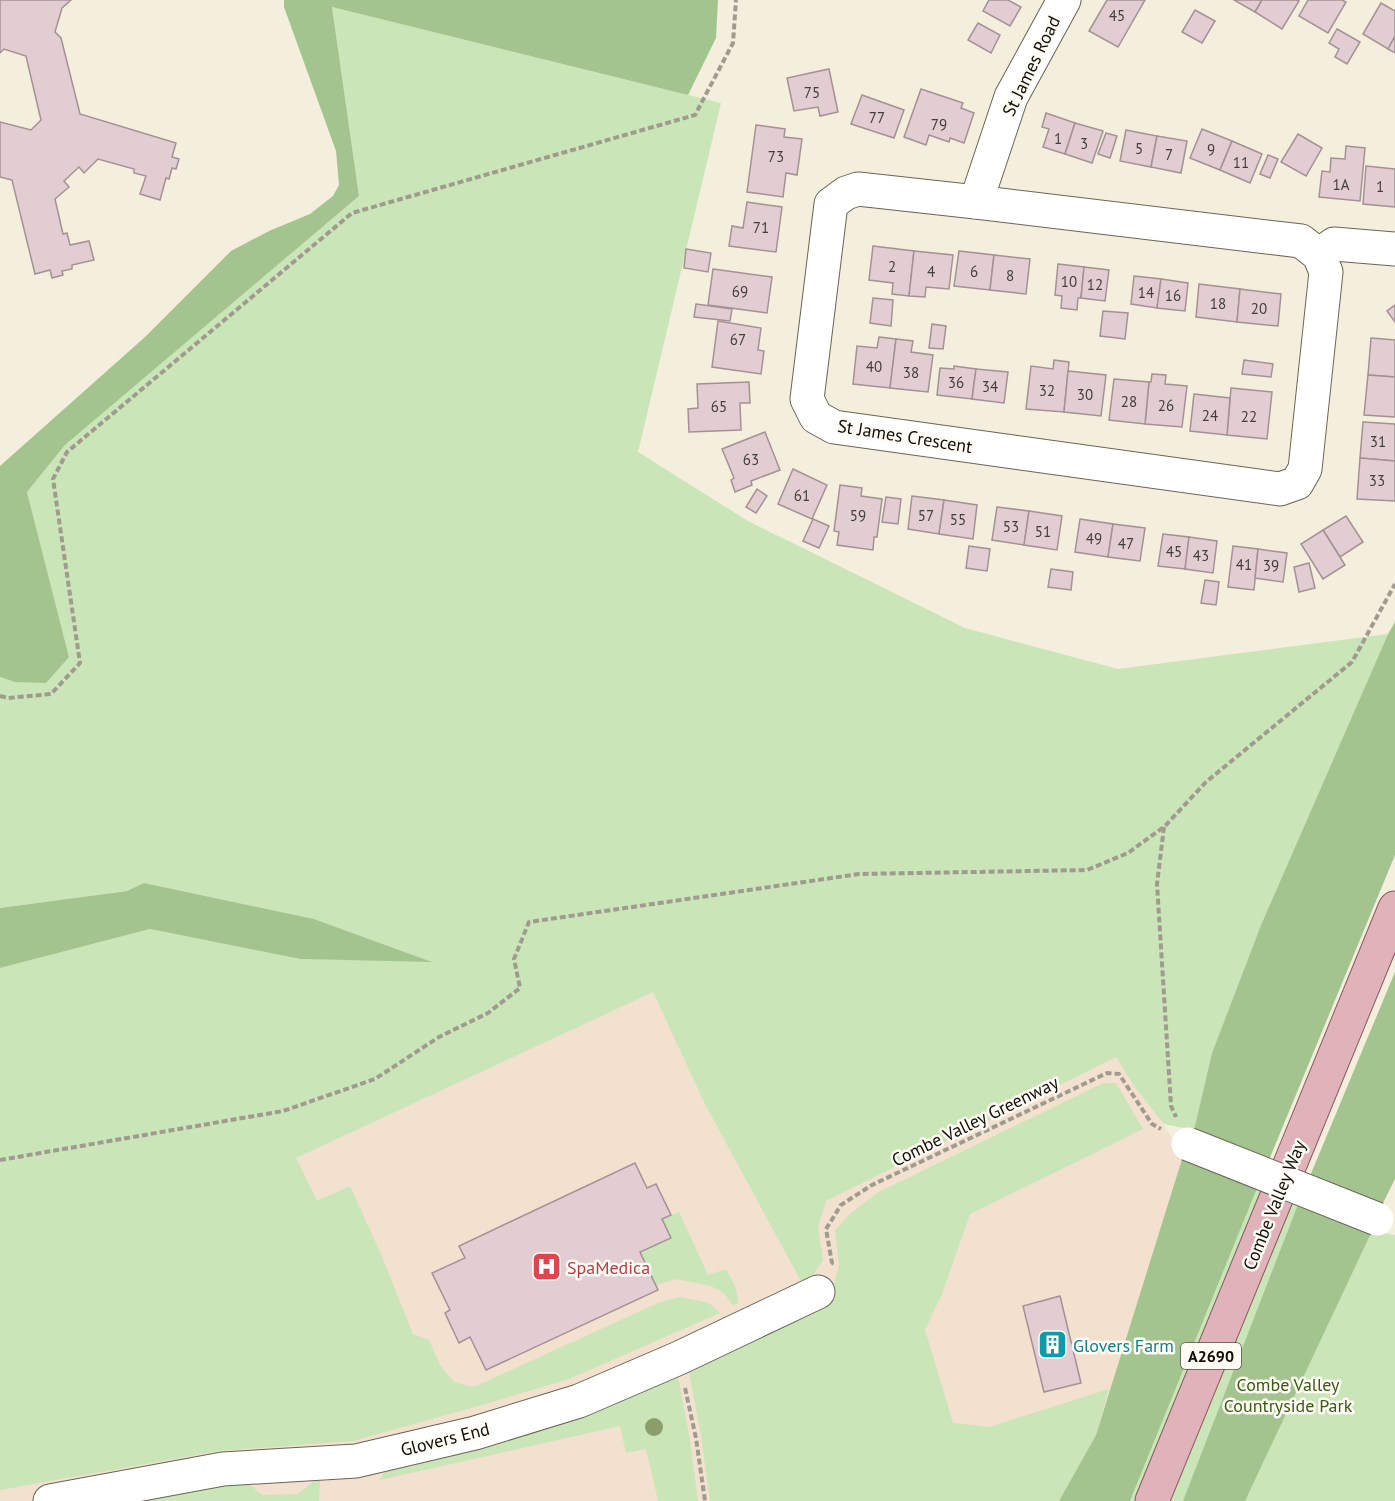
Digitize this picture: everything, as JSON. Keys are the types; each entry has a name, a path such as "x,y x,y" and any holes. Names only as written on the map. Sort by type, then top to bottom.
{"main road":[{"name":"Combe Valley Way","path":"1152,1501 1395,908"}],"street":[{"name":"St James Road","path":"976,202 1011,97 1064,0"},
{"name":"St James Crescent","path":"858,189 1301,241 1318,255 1326,272 1305,469 1297,483 1280,489 834,427 816,417 807,399 831,204 846,193 858,189"},
{"path":"1318,255 1334,244 1395,249"},
{"path":"1188,1144 1386,1220"},
{"name":"Glovers End","path":"50,1501 223,1469 356,1461 475,1433 579,1401 679,1358 818,1292"}],"path":[{"path":"0,696 8,698 51,694 80,663 53,479 67,452 352,213 695,115 733,43 736,0"},
{"path":"0,1160 283,1111 375,1079 439,1037 488,1013 520,988 514,959 529,922 859,874 1087,870 1128,853 1165,826 1206,782 1352,662 1395,584"},
{"path":"1165,826 1157,884 1171,1106 1188,1144"},
{"name":"Combe Valley Greenway","path":"818,1292 832,1263 826,1229 841,1204 872,1185 1107,1073 1119,1074 1152,1124 1188,1144"},
{"path":"679,1358 696,1438 705,1501"}],"shaded area":[{"path":"1122,919 1163,1124 1183,1156 1096,1435 1059,1501 0,1501 0,1174 679,975"}],"green space":[{"path":"284,0 718,0 716,38 688,95 332,7 359,196 65,445 27,492 69,657 46,683 15,682 0,677 0,466 145,337 231,251 269,231 310,214 333,196 339,185 336,151 284,7"},
{"path":"332,7 721,103 638,452 748,521 965,628 1118,669 1388,634 1261,925 1212,1053 1194,1130 1164,1124 1135,1087 1116,1057 826,1201 818,1227 823,1260 811,1278 802,1283 705,1104 653,992 296,1158 317,1201 350,1186 381,1254 413,1334 429,1340 440,1365 454,1382 474,1387 660,1302 681,1297 709,1303 720,1313 569,1379 353,1441 219,1451 0,1490 0,968 150,929 300,959 429,961 314,919 144,883 127,891 0,908 0,677 15,682 69,657 27,492 65,445 359,196"},
{"path":"1395,622 1395,855 1269,1160 1194,1130 1212,1053 1261,925"},
{"path":"144,883 314,919 432,962 300,959 150,929 0,968 0,908 127,891"},
{"path":"1395,972 1395,1179 1382,1205 1310,1176"},
{"path":"1103,1083 1116,1083 1143,1129 970,1214 942,1294 925,1330 953,1423 989,1427 1109,1389 1096,1435 1059,1501 710,1501 689,1372 828,1306 839,1265 835,1230 850,1214 877,1193"},
{"path":"1183,1156 1258,1186 1130,1501 1059,1501 1096,1435"},
{"name":"Combe Valley Countryside Park","path":"1258,1186 1372,1231 1395,1235 1395,1501 1130,1501"},
{"path":"1299,1202 1372,1231 1245,1501 1183,1501"},
{"path":"679,1212 708,1275 726,1269 736,1288 738,1303 733,1305 724,1293 711,1286 676,1279 656,1285 640,1252 670,1238 662,1219"},
{"path":"678,1376 698,1501 658,1501 646,1449 626,1453 620,1426 380,1480 384,1472 478,1449 561,1424"},
{"path":"314,1481 320,1481 319,1501 143,1501 247,1482 262,1495 298,1494"}],"building":[{"path":"0,0 71,0 62,8 55,32 61,38 80,114 176,143 172,157 179,159 176,169 172,168 169,179 166,178 160,200 140,194 146,176 134,173 134,169 98,159 84,173 79,167 64,181 69,187 55,199 63,234 67,233 70,245 89,241 94,260 72,265 72,269 62,271 63,275 52,278 50,270 35,274 12,180 0,177 0,122 31,130 41,120 26,56 4,49 0,53"},
{"path":"989,0 1008,0 1021,7 1010,26 983,11"},
{"path":"1107,0 1145,0 1118,47 1089,31"},
{"path":"1234,0 1262,0 1255,12"},
{"path":"1262,0 1299,1 1282,29 1255,12"},
{"path":"1308,0 1346,2 1328,33 1299,16"},
{"path":"1381,3 1395,11 1395,36 1388,49 1363,34"},
{"path":"1195,10 1215,21 1202,43 1182,32"},
{"path":"978,23 1000,35 991,53 968,40"},
{"path":"1337,29 1360,42 1347,64 1335,57 1339,49 1329,43"},
{"path":"1395,36 1395,53 1388,49"},
{"path":"829,69 838,112 820,116 818,107 794,111 787,78"},
{"path":"921,89 963,103 961,108 974,113 964,143 950,138 949,142 929,135 926,145 904,137"},
{"path":"862,95 904,110 894,138 851,124"},
{"path":"1046,113 1075,123 1065,154 1043,147 1049,129 1042,127"},
{"path":"1075,123 1103,131 1092,163 1065,154"},
{"path":"756,125 785,129 784,137 802,139 797,175 786,173 783,197 747,192"},
{"path":"1202,129 1232,141 1220,170 1190,158"},
{"path":"1126,130 1157,136 1151,167 1120,161"},
{"path":"1106,133 1117,136 1110,158 1098,154"},
{"path":"1298,134 1322,148 1306,176 1281,162"},
{"path":"1157,136 1187,141 1181,173 1151,167"},
{"path":"1232,141 1262,154 1250,183 1220,170"},
{"path":"1346,146 1365,148 1360,201 1319,197 1322,171 1330,172 1331,158 1345,159"},
{"path":"1268,155 1278,159 1270,178 1260,174"},
{"path":"1366,166 1395,169 1395,207 1363,204"},
{"path":"747,202 782,207 776,252 729,246 732,226 743,228"},
{"path":"873,246 914,251 909,296 892,294 893,283 869,280"},
{"path":"686,249 711,253 708,272 684,268"},
{"path":"914,251 953,255 949,289 926,287 925,297 909,296"},
{"path":"959,251 994,255 990,290 954,286"},
{"path":"994,255 1030,259 1026,294 990,290"},
{"path":"1058,264 1084,267 1081,298 1078,298 1077,310 1061,308 1062,296 1055,295"},
{"path":"1084,267 1109,270 1105,301 1081,298"},
{"path":"713,269 772,277 767,313 708,305"},
{"path":"1134,276 1161,279 1157,308 1131,304"},
{"path":"1161,279 1188,283 1185,311 1157,308"},
{"path":"1199,284 1240,289 1237,322 1196,317"},
{"path":"1240,289 1281,294 1278,326 1237,322"},
{"path":"873,298 893,300 891,326 870,323"},
{"path":"696,304 732,309 730,321 694,317"},
{"path":"1395,305 1395,322 1387,311"},
{"path":"1103,311 1128,313 1125,339 1100,336"},
{"path":"718,321 761,328 758,350 764,351 761,374 712,367"},
{"path":"932,324 946,326 943,349 929,348"},
{"path":"879,337 896,339 890,388 853,384 857,346 877,348"},
{"path":"1371,338 1395,340 1395,377 1368,375"},
{"path":"896,339 913,341 911,352 933,355 928,392 890,388"},
{"path":"1054,360 1069,362 1064,412 1026,409 1031,366 1053,369"},
{"path":"1244,360 1273,364 1271,377 1242,374"},
{"path":"954,366 976,369 972,399 937,395 940,368 954,369"},
{"path":"976,369 1008,372 1004,403 972,399"},
{"path":"1068,371 1106,375 1101,416 1064,412"},
{"path":"1152,374 1166,375 1165,384 1187,386 1182,427 1145,424 1149,382 1151,382"},
{"path":"1368,375 1395,377 1395,417 1364,415"},
{"path":"1114,379 1149,382 1145,424 1109,420"},
{"path":"749,382 750,403 740,403 741,430 689,432 688,409 698,408 697,384"},
{"path":"1231,388 1272,392 1267,439 1227,435"},
{"path":"1194,394 1230,398 1227,435 1190,431"},
{"path":"1363,422 1395,424 1395,461 1360,458"},
{"path":"765,432 780,470 751,481 752,485 735,492 731,480 734,478 722,449"},
{"path":"1360,458 1395,461 1395,501 1357,499"},
{"path":"793,469 827,485 812,519 778,504"},
{"path":"840,485 862,488 861,496 882,499 873,550 837,545 839,532 834,531"},
{"path":"757,489 767,496 756,513 746,507"},
{"path":"912,496 944,500 939,534 908,529"},
{"path":"886,497 901,499 898,524 882,522"},
{"path":"944,500 977,505 973,539 939,534"},
{"path":"997,507 1029,511 1024,545 992,540"},
{"path":"1029,511 1062,516 1057,550 1024,545"},
{"path":"1346,516 1363,542 1340,557 1323,530"},
{"path":"813,519 829,526 819,548 803,541"},
{"path":"1080,519 1113,524 1108,557 1075,552"},
{"path":"1113,524 1145,528 1140,561 1108,557"},
{"path":"1323,530 1345,565 1323,579 1301,544"},
{"path":"1163,534 1189,537 1185,569 1158,566"},
{"path":"1189,537 1217,541 1213,573 1185,569"},
{"path":"969,546 990,549 987,571 966,568"},
{"path":"1233,546 1258,549 1254,590 1228,587"},
{"path":"1258,549 1287,553 1283,582 1255,578"},
{"path":"1309,563 1315,588 1299,592 1294,567"},
{"path":"1051,569 1073,572 1071,590 1048,587"},
{"path":"1205,580 1219,582 1216,605 1201,603"},
{"name":"SpaMedica","path":"635,1163 647,1188 656,1184 671,1215 662,1219 671,1238 640,1252 658,1290 486,1370 470,1337 459,1343 445,1313 450,1310 432,1273 465,1258 459,1246"},
{"name":"Glovers Farm","path":"1060,1296 1081,1383 1044,1392 1023,1306"}],"place":[{"name":"SpaMedica","path":"546,1267"},
{"name":"Glovers Farm","path":"1052,1345"}]}
